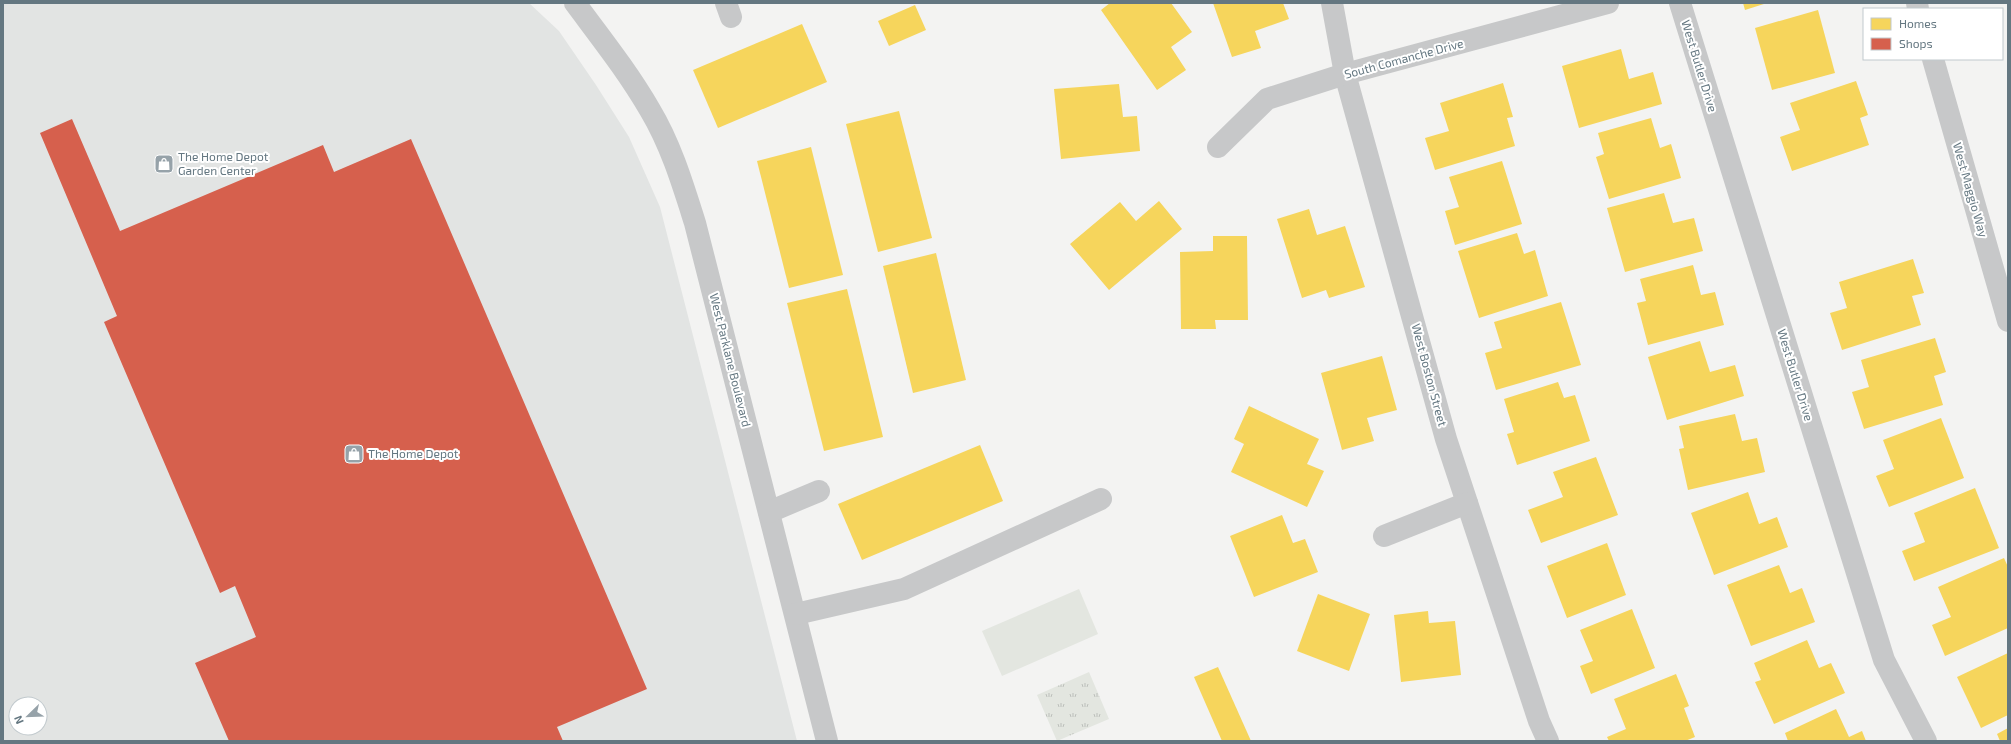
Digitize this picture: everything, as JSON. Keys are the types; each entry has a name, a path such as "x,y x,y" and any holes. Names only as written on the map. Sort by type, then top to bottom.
{"street":[{"name":"West Parklane Boulevard","path":"575,3 622,66 651,111 677,168 695,223 796,614 827,741"},
{"name":"West Boston Street","path":"1332,3 1345,74 1446,439 1539,721 1548,741"},
{"name":"South Comanche Drive","path":"1218,147 1267,99 1345,74 1608,3"},
{"name":"West Butler Drive","path":"1680,3 1884,660 1926,741"},
{"name":"West Maggio Way","path":"1933,60 2008,321"},
{"path":"769,512 819,491"},
{"path":"796,614 904,588 1102,499"},
{"path":"1384,536 1467,503"}],"shaded area":[{"path":"3,3 529,3 559,31 596,85 629,137 660,207 797,741 3,741"}],"green space":[{"path":"1079,589 1098,634 1002,676 982,631"},
{"path":"1089,672 1109,719 1057,741 1037,695"}],"building: Homes":[{"path":"1110,3 1171,3 1192,32 1171,47 1186,70 1157,90 1101,10"},
{"path":"1213,3 1283,3 1289,19 1255,31 1261,48 1232,57"},
{"path":"1743,3 1767,3 1745,10"},
{"path":"915,5 926,30 889,46 878,21"},
{"path":"1818,10 1835,73 1772,90 1755,28"},
{"path":"802,24 827,82 718,128 693,70"},
{"path":"1621,49 1629,79 1653,72 1662,104 1579,128 1562,66"},
{"path":"1856,81 1868,115 1860,118 1869,145 1792,171 1780,137 1800,130 1790,103"},
{"path":"1503,83 1513,117 1507,118 1515,146 1435,170 1425,138 1449,131 1440,103"},
{"path":"1119,84 1123,117 1137,116 1140,151 1061,159 1054,89"},
{"path":"899,111 932,238 878,252 846,124"},
{"path":"1651,118 1660,148 1671,144 1681,178 1609,199 1596,157 1604,154 1598,133"},
{"path":"811,147 843,275 789,288 757,161"},
{"path":"1502,161 1522,224 1455,245 1445,211 1459,207 1449,177"},
{"path":"1664,193 1673,223 1694,218 1703,251 1625,272 1607,208"},
{"path":"1159,201 1182,229 1109,290 1070,244 1120,202 1136,221"},
{"path":"1309,209 1317,235 1345,226 1365,287 1329,298 1326,290 1302,298 1277,219"},
{"path":"1517,233 1524,254 1535,250 1548,296 1479,318 1458,251"},
{"path":"1213,236 1247,236 1248,320 1215,320 1216,329 1181,329 1180,252 1213,251"},
{"path":"936,253 966,380 913,393 883,266"},
{"path":"1913,259 1924,293 1912,296 1921,325 1842,350 1830,313 1847,308 1839,282"},
{"path":"1693,265 1701,295 1715,292 1724,325 1648,345 1637,303 1646,301 1640,279"},
{"path":"847,289 883,437 824,451 787,303"},
{"path":"1561,302 1581,365 1496,390 1485,353 1502,348 1494,322"},
{"path":"1935,338 1946,372 1934,376 1943,405 1864,429 1852,392 1869,387 1861,360"},
{"path":"1700,341 1710,372 1735,365 1744,396 1667,420 1648,357"},
{"path":"1382,356 1397,410 1367,418 1374,441 1342,450 1321,373"},
{"path":"1558,382 1564,398 1575,395 1590,441 1517,465 1507,434 1514,432 1504,399"},
{"path":"1249,406 1319,439 1307,464 1324,471 1307,507 1231,472 1244,444 1234,439"},
{"path":"1735,414 1742,441 1757,438 1765,472 1688,490 1679,449 1684,448 1679,426"},
{"path":"1941,418 1964,478 1889,507 1876,476 1894,469 1883,440"},
{"path":"980,445 1003,501 862,560 838,504"},
{"path":"1596,457 1618,515 1541,543 1528,510 1563,497 1553,472"},
{"path":"1975,488 1999,548 1914,581 1902,551 1925,542 1914,513"},
{"path":"1748,492 1759,524 1777,517 1788,547 1714,575 1691,513"},
{"path":"1282,515 1293,543 1305,539 1318,572 1254,597 1230,536"},
{"path":"1607,543 1626,595 1567,618 1547,566"},
{"path":"2004,558 2008,567 2008,628 1945,656 1932,625 1951,617 1938,587"},
{"path":"1779,565 1790,593 1802,588 1815,622 1751,646 1727,585"},
{"path":"1318,594 1370,614 1349,671 1297,651"},
{"path":"1632,609 1655,668 1591,694 1580,666 1593,661 1580,630"},
{"path":"1428,611 1429,623 1455,621 1461,675 1401,682 1394,615"},
{"path":"1807,640 1819,668 1831,663 1845,693 1774,724 1755,682 1761,680 1754,663"},
{"path":"2008,653 2008,715 1981,728 1957,677"},
{"path":"1218,667 1251,741 1222,741 1194,677"},
{"path":"1676,674 1689,706 1684,708 1695,737 1685,741 1609,741 1607,737 1626,729 1614,699"},
{"path":"1836,709 1849,737 1862,731 1866,741 1788,741 1785,733"},
{"path":"2008,728 2008,741 2000,741 1997,734"}],"building: Shops":[{"name":"The Home Depot","path":"72,119 120,231 323,145 334,172 411,139 647,689 557,727 563,741 229,741 195,663 256,637 235,586 220,593 104,322 117,316 40,133"}],"place":[{"name":"The Home Depot Garden Center","path":"164,164"},
{"name":"The Home Depot","path":"354,454"}]}
